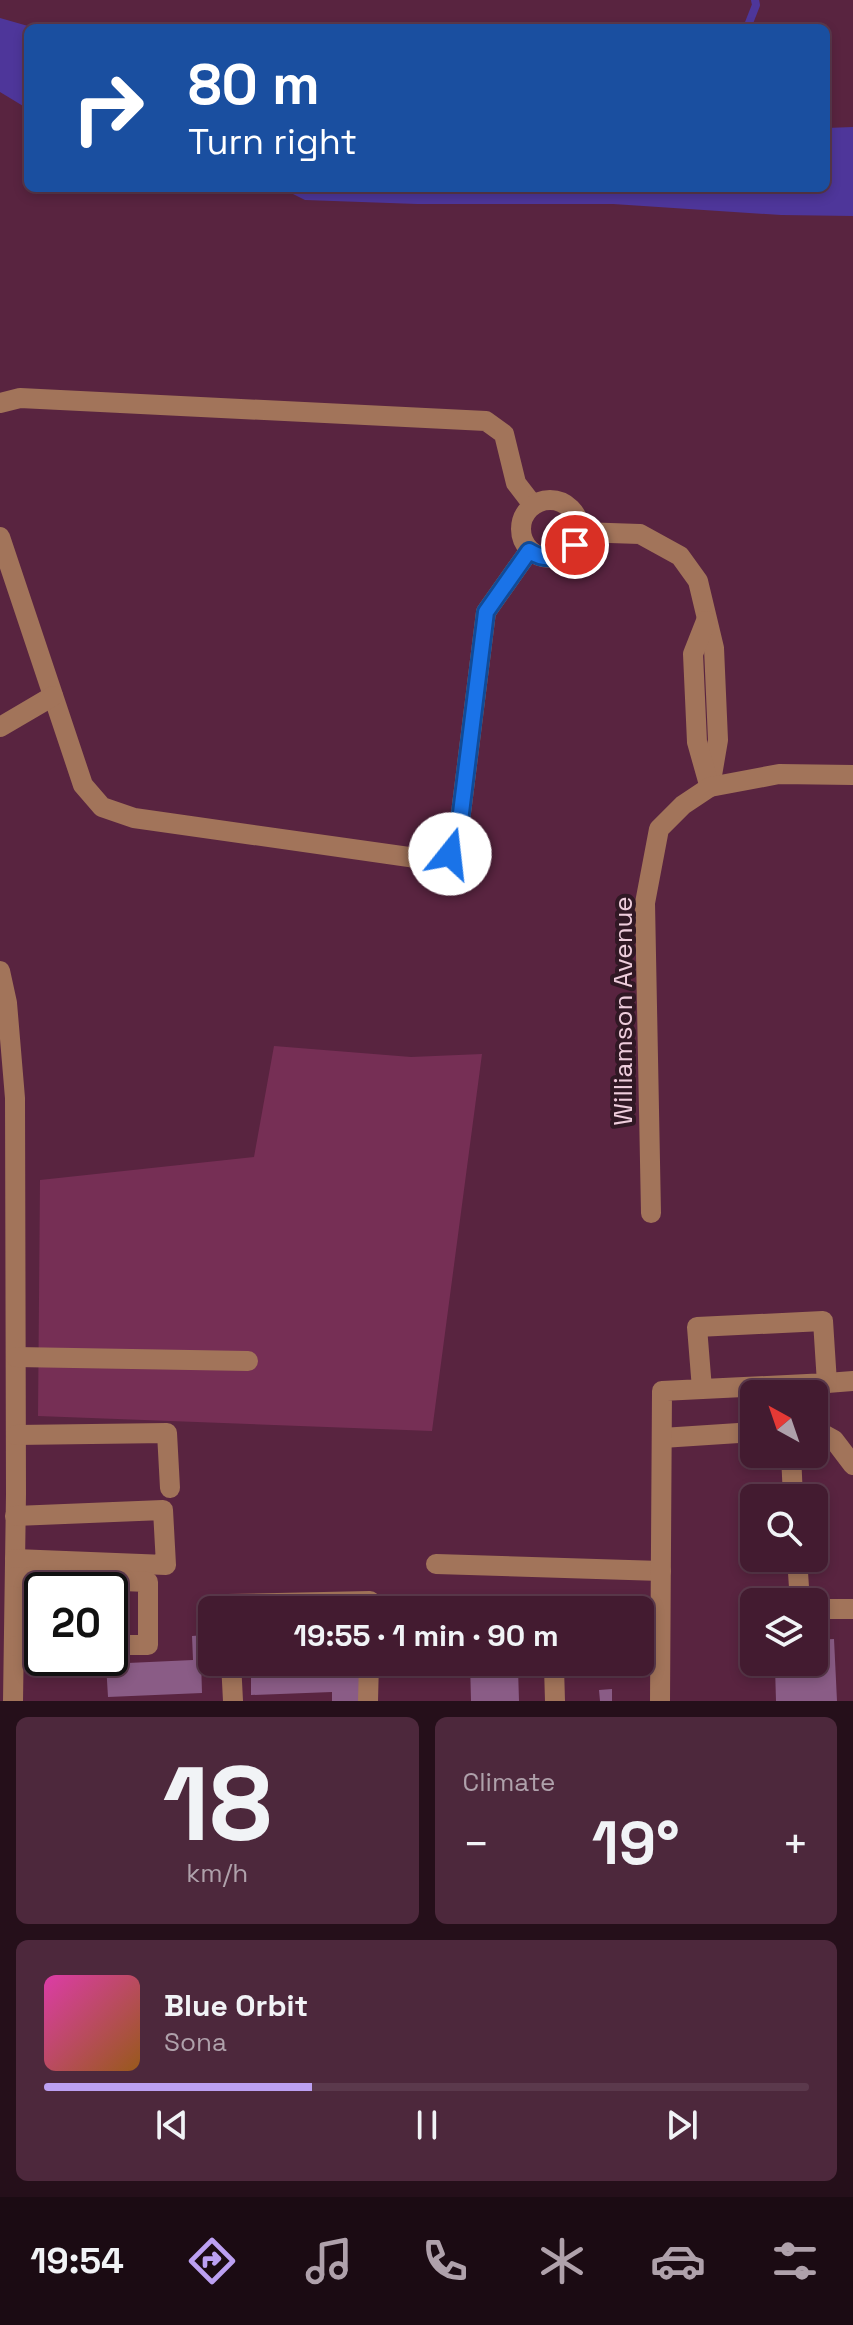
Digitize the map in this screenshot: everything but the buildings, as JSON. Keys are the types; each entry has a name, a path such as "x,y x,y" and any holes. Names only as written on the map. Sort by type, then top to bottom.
{"street":[{"path":"0,403 20,398 486,421 504,434 516,483 533,505"},
{"path":"546,500 559,501 570,508 578,519 580,532 575,545 566,554 554,559 541,558 529,551 522,540 520,527 524,514 533,505 546,500"},
{"path":"580,532 640,534 680,556 698,581 706,621 693,654 697,742 710,787"},
{"path":"0,537 83,785 102,807 134,818 423,859 450,854 459,829 486,612 529,551"},
{"path":"0,727 53,696"},
{"name":"Williamson Avenue","path":"651,1213 645,903 659,829 683,805 710,787 779,774 853,775"},
{"path":"0,971 7,1003 15,1098 11,1368 16,1435 8,1495 15,1516 10,1570 15,1599 13,1701"},
{"path":"702,1389 697,1327 823,1321 827,1380"},
{"path":"11,1368 248,1361"},
{"path":"828,1383 853,1381"},
{"path":"654,1625 661,1571 662,1391 740,1387"},
{"path":"16,1435 167,1433 170,1488"},
{"path":"662,1438 740,1433"},
{"path":"828,1437 853,1465"},
{"path":"10,1570 166,1565 163,1510 15,1516"},
{"path":"436,1564 661,1571"},
{"path":"10,1570 33,1572"},
{"path":"128,1580 148,1582 148,1645 128,1645"},
{"path":"828,1609 853,1609"},
{"path":"16,1646 24,1646"},
{"path":"654,1674 660,1701"},
{"path":"232,1676 233,1701"},
{"path":"368,1701 369,1676"},
{"path":"554,1676 555,1701"}],"shaded area":[{"path":"0,18 24,25 24,107 0,92"},
{"path":"853,127 853,216 781,215 613,204 417,204 305,200 289,192 830,192 830,128"},
{"path":"274,1046 411,1057 482,1054 432,1431 38,1416 40,1180 254,1157"}],"waterway":[{"path":"749,24 755,0"}],"route":[{"path":"450,854 459,829 486,612 529,551 541,558 554,559 566,554 575,545"}]}
